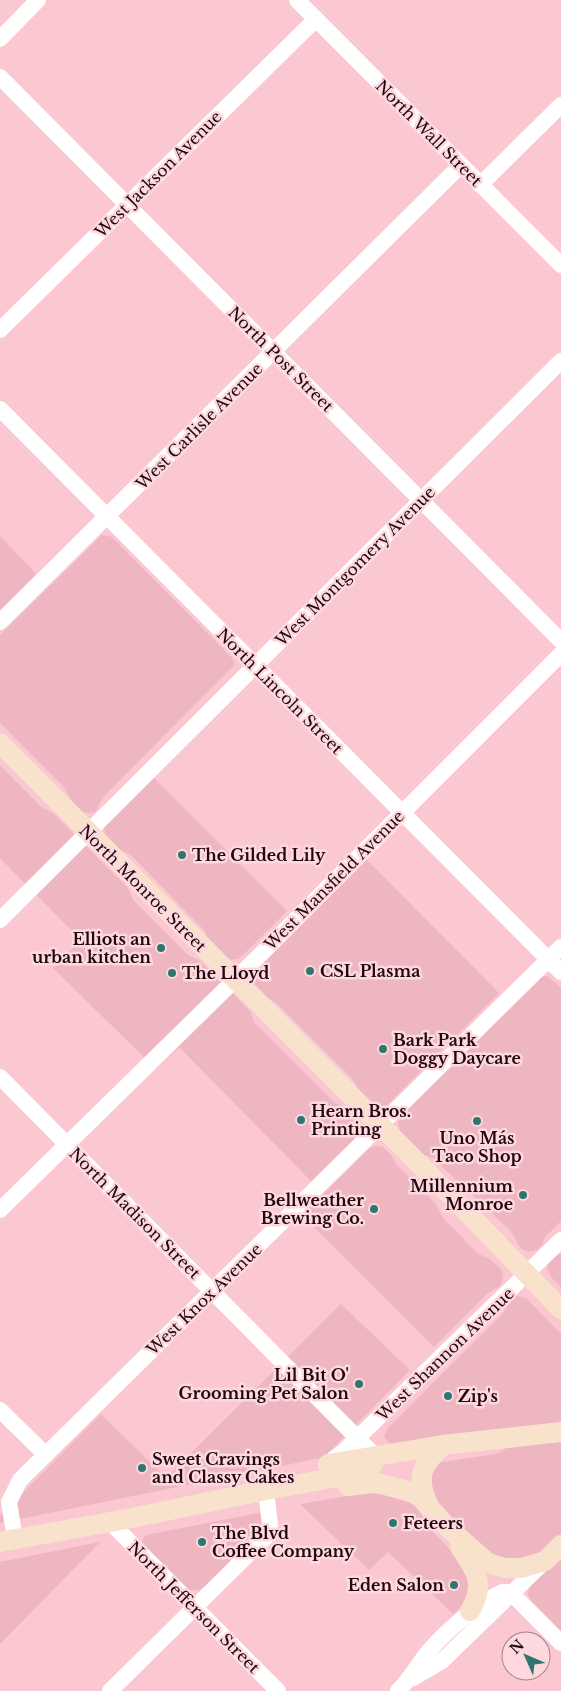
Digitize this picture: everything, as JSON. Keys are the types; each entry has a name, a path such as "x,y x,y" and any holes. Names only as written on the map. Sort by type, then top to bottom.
{"main road":[{"name":"North Monroe Street","path":"0,743 561,1309"},
{"path":"309,1482 326,1465 443,1445 561,1432"},
{"path":"433,1513 422,1489 422,1474 430,1457 443,1445"},
{"path":"8,1541 366,1472 373,1464 374,1456"},
{"path":"309,1482 333,1488 366,1483 389,1485 412,1492 421,1498 448,1528 488,1563 505,1568 521,1568 545,1561 561,1545"},
{"path":"448,1528 472,1566 478,1581 477,1597 470,1611"}],"street":[{"path":"0,38 38,0"},
{"name":"North Wall Street","path":"296,0 561,265"},
{"name":"West Jackson Avenue","path":"0,330 316,19"},
{"name":"North Post Street","path":"0,77 561,641"},
{"path":"480,185 561,105"},
{"name":"West Carlisle Avenue","path":"0,622 461,165"},
{"name":"West Montgomery Avenue","path":"0,920 561,361"},
{"name":"North Lincoln Street","path":"0,409 561,972"},
{"name":"West Mansfield Avenue","path":"0,1210 561,654"},
{"name":"West Knox Avenue","path":"8,1541 9,1502 20,1480 561,947"},
{"name":"North Madison Street","path":"0,1077 374,1456"},
{"name":"West Shannon Avenue","path":"326,1465 340,1455 561,1240"},
{"path":"0,1410 46,1455"},
{"path":"110,1691 266,1537 270,1525 266,1490"},
{"name":"North Jefferson Street","path":"110,1522 278,1691"},
{"path":"403,1686 442,1661 545,1561"},
{"path":"403,1686 430,1650 470,1611 500,1593 507,1592 512,1594 561,1643"}],"shaded area":[{"path":"102,535 112,537 231,657 234,665 103,797 95,812 90,813 82,812 72,802 64,787 0,723 0,635"},
{"path":"0,536 36,574 0,610"},
{"path":"0,765 41,807 54,814 128,888 133,900 188,955 200,961 250,1011 254,1022 335,1103 345,1107 358,1120 360,1128 357,1136 311,1181 179,1047 156,1069 53,968 81,940 0,858"},
{"path":"153,777 287,911 240,958 230,960 226,957 208,940 204,930 131,855 120,850 105,834 104,825"},
{"path":"366,859 499,993 383,1107 372,1105 360,1092 352,1078 275,1002 266,997 253,984 251,975"},
{"path":"547,976 561,988 561,1221 545,1237 538,1249 529,1252 521,1249 510,1230 433,1158 422,1154 400,1132 398,1122 402,1115 541,977"},
{"path":"376,1146 383,1147 391,1155 396,1164 435,1203 444,1219 477,1253 491,1260 502,1270 503,1279 500,1286 488,1293 434,1347 302,1215 369,1149"},
{"path":"561,1253 561,1287 551,1277 547,1264 556,1255"},
{"path":"519,1296 527,1299 561,1334 561,1424 390,1444 384,1437 387,1429 503,1313 513,1298"},
{"path":"341,1304 410,1370 327,1454 320,1458 0,1523 0,1516 101,1414 166,1478"},
{"path":"561,1439 561,1534 543,1551 515,1561 494,1557 471,1540 432,1497 426,1475 436,1463 496,1454 511,1444"},
{"path":"365,1493 378,1493 411,1503 418,1508 429,1528 464,1564 473,1594 453,1614 388,1552 369,1570 300,1504"},
{"path":"259,1513 263,1517 261,1533 205,1587 199,1590 186,1590 141,1543 146,1535"},
{"path":"100,1542 0,1644 0,1562"},
{"path":"561,1555 561,1631 530,1599 528,1594 532,1584"}],"place":[{"name":"The Gilded Lily","path":"182,855"},
{"name":"Elliots an urban kitchen","path":"161,948"},
{"name":"CSL Plasma","path":"310,971"},
{"name":"The Lloyd","path":"172,973"},
{"name":"Bark Park Doggy Daycare","path":"383,1049"},
{"name":"Hearn Bros. Printing","path":"301,1120"},
{"name":"Uno Más Taco Shop","path":"477,1121"},
{"name":"Millennium Monroe","path":"523,1195"},
{"name":"Bellweather Brewing Co.","path":"374,1209"},
{"name":"Lil Bit O' Grooming Pet Salon","path":"359,1384"},
{"name":"Zip's","path":"448,1396"},
{"name":"Sweet Cravings and Classy Cakes","path":"142,1468"},
{"name":"Feteers","path":"393,1523"},
{"name":"The Blvd Coffee Company","path":"202,1542"},
{"name":"Eden Salon","path":"454,1585"}]}
